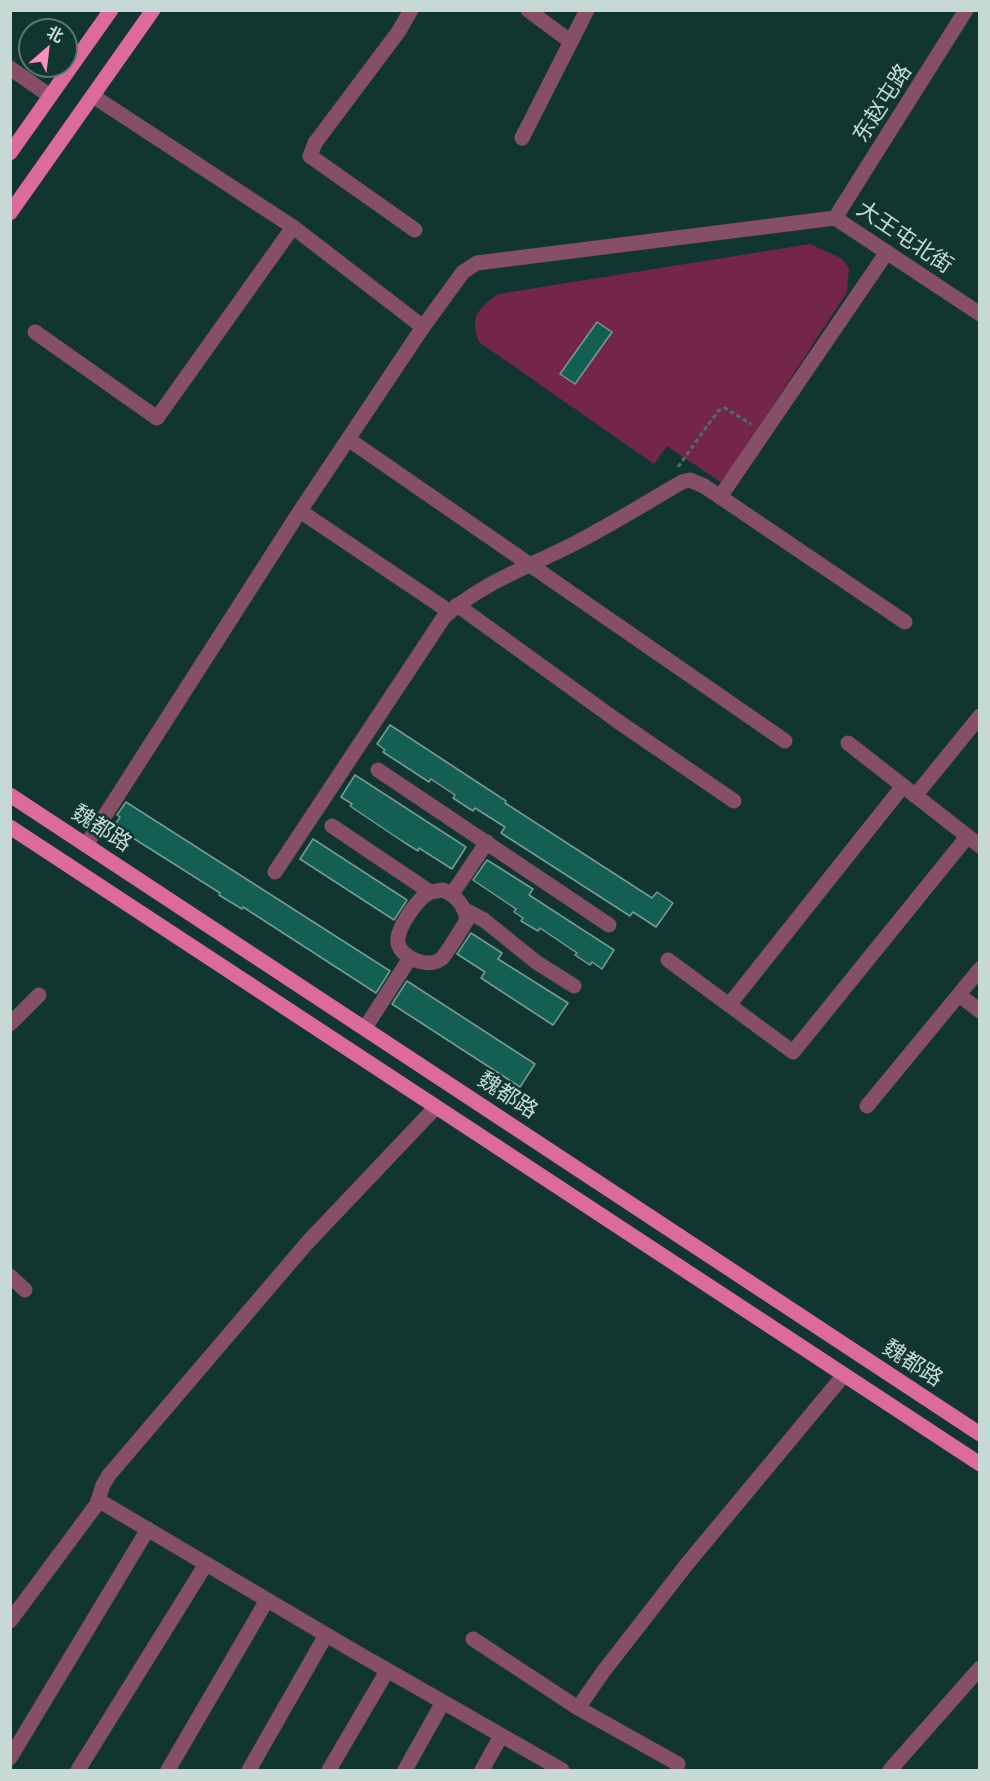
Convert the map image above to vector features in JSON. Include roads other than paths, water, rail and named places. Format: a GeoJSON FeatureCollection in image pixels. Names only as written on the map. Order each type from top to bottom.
{"type":"FeatureCollection","features":[{"type":"Feature","properties":{"kind":"main road"},"geometry":{"type":"LineString","coordinates":[[10,153],[111,10]]}},
{"type":"Feature","properties":{"kind":"main road"},"geometry":{"type":"LineString","coordinates":[[10,213],[153,10]]}},
{"type":"Feature","properties":{"kind":"main road","name":"魏都路"},"geometry":{"type":"LineString","coordinates":[[10,795],[980,1434]]}},
{"type":"Feature","properties":{"kind":"main road"},"geometry":{"type":"LineString","coordinates":[[10,827],[980,1464]]}},
{"type":"Feature","properties":{"kind":"street"},"geometry":{"type":"LineString","coordinates":[[411,10],[399,31],[315,143],[310,156],[415,230]]}},
{"type":"Feature","properties":{"kind":"street"},"geometry":{"type":"LineString","coordinates":[[528,10],[571,42]]}},
{"type":"Feature","properties":{"kind":"street"},"geometry":{"type":"LineString","coordinates":[[522,138],[587,10]]}},
{"type":"Feature","properties":{"kind":"street","name":"东赵屯路"},"geometry":{"type":"LineString","coordinates":[[835,218],[921,85],[966,10]]}},
{"type":"Feature","properties":{"kind":"street"},"geometry":{"type":"LineString","coordinates":[[10,68],[50,96]]}},
{"type":"Feature","properties":{"kind":"street"},"geometry":{"type":"LineString","coordinates":[[93,96],[293,227],[423,327]]}},
{"type":"Feature","properties":{"kind":"street"},"geometry":{"type":"LineString","coordinates":[[86,845],[300,511],[423,327],[463,272],[477,263],[835,218]]}},
{"type":"Feature","properties":{"kind":"street","name":"大王屯北街"},"geometry":{"type":"LineString","coordinates":[[835,218],[980,314]]}},
{"type":"Feature","properties":{"kind":"street"},"geometry":{"type":"LineString","coordinates":[[35,332],[157,418],[293,227]]}},
{"type":"Feature","properties":{"kind":"street"},"geometry":{"type":"LineString","coordinates":[[720,497],[887,252]]}},
{"type":"Feature","properties":{"kind":"street"},"geometry":{"type":"LineString","coordinates":[[348,439],[785,741]]}},
{"type":"Feature","properties":{"kind":"street"},"geometry":{"type":"LineString","coordinates":[[275,872],[444,617],[475,593],[584,539],[682,482],[690,480],[704,486],[905,622]]}},
{"type":"Feature","properties":{"kind":"street"},"geometry":{"type":"LineString","coordinates":[[300,511],[453,609],[734,801]]}},
{"type":"Feature","properties":{"kind":"street"},"geometry":{"type":"LineString","coordinates":[[729,1005],[909,791],[980,716]]}},
{"type":"Feature","properties":{"kind":"street"},"geometry":{"type":"LineString","coordinates":[[668,960],[793,1052],[976,842],[848,743]]}},
{"type":"Feature","properties":{"kind":"street"},"geometry":{"type":"LineString","coordinates":[[378,770],[609,925]]}},
{"type":"Feature","properties":{"kind":"street"},"geometry":{"type":"LineString","coordinates":[[332,826],[430,892]]}},
{"type":"Feature","properties":{"kind":"street"},"geometry":{"type":"LineString","coordinates":[[452,894],[487,842]]}},
{"type":"Feature","properties":{"kind":"street"},"geometry":{"type":"LineString","coordinates":[[465,910],[467,920],[441,959],[434,962],[422,962],[410,958],[400,948],[397,940],[399,930],[419,901],[430,892],[443,890],[452,894],[465,910],[489,924],[536,962],[574,987]]}},
{"type":"Feature","properties":{"kind":"street"},"geometry":{"type":"LineString","coordinates":[[365,1028],[410,958]]}},
{"type":"Feature","properties":{"kind":"street"},"geometry":{"type":"LineString","coordinates":[[867,1106],[980,969]]}},
{"type":"Feature","properties":{"kind":"street"},"geometry":{"type":"LineString","coordinates":[[10,1024],[39,995]]}},
{"type":"Feature","properties":{"kind":"street"},"geometry":{"type":"LineString","coordinates":[[959,995],[980,1011]]}},
{"type":"Feature","properties":{"kind":"street"},"geometry":{"type":"LineString","coordinates":[[10,1621],[98,1500],[109,1475],[300,1251],[436,1107]]}},
{"type":"Feature","properties":{"kind":"street"},"geometry":{"type":"LineString","coordinates":[[10,1276],[25,1290]]}},
{"type":"Feature","properties":{"kind":"street"},"geometry":{"type":"LineString","coordinates":[[579,1708],[603,1672],[687,1564],[844,1376]]}},
{"type":"Feature","properties":{"kind":"street"},"geometry":{"type":"LineString","coordinates":[[98,1500],[387,1671],[561,1770]]}},
{"type":"Feature","properties":{"kind":"street"},"geometry":{"type":"LineString","coordinates":[[10,1758],[148,1529]]}},
{"type":"Feature","properties":{"kind":"street"},"geometry":{"type":"LineString","coordinates":[[78,1770],[206,1563]]}},
{"type":"Feature","properties":{"kind":"street"},"geometry":{"type":"LineString","coordinates":[[168,1770],[267,1600]]}},
{"type":"Feature","properties":{"kind":"street"},"geometry":{"type":"LineString","coordinates":[[249,1770],[326,1635]]}},
{"type":"Feature","properties":{"kind":"street"},"geometry":{"type":"LineString","coordinates":[[473,1639],[579,1708],[678,1764]]}},
{"type":"Feature","properties":{"kind":"street"},"geometry":{"type":"LineString","coordinates":[[890,1770],[980,1668]]}},
{"type":"Feature","properties":{"kind":"street"},"geometry":{"type":"LineString","coordinates":[[329,1770],[387,1671]]}},
{"type":"Feature","properties":{"kind":"street"},"geometry":{"type":"LineString","coordinates":[[405,1770],[443,1702]]}},
{"type":"Feature","properties":{"kind":"street"},"geometry":{"type":"LineString","coordinates":[[482,1770],[501,1736]]}}]}
